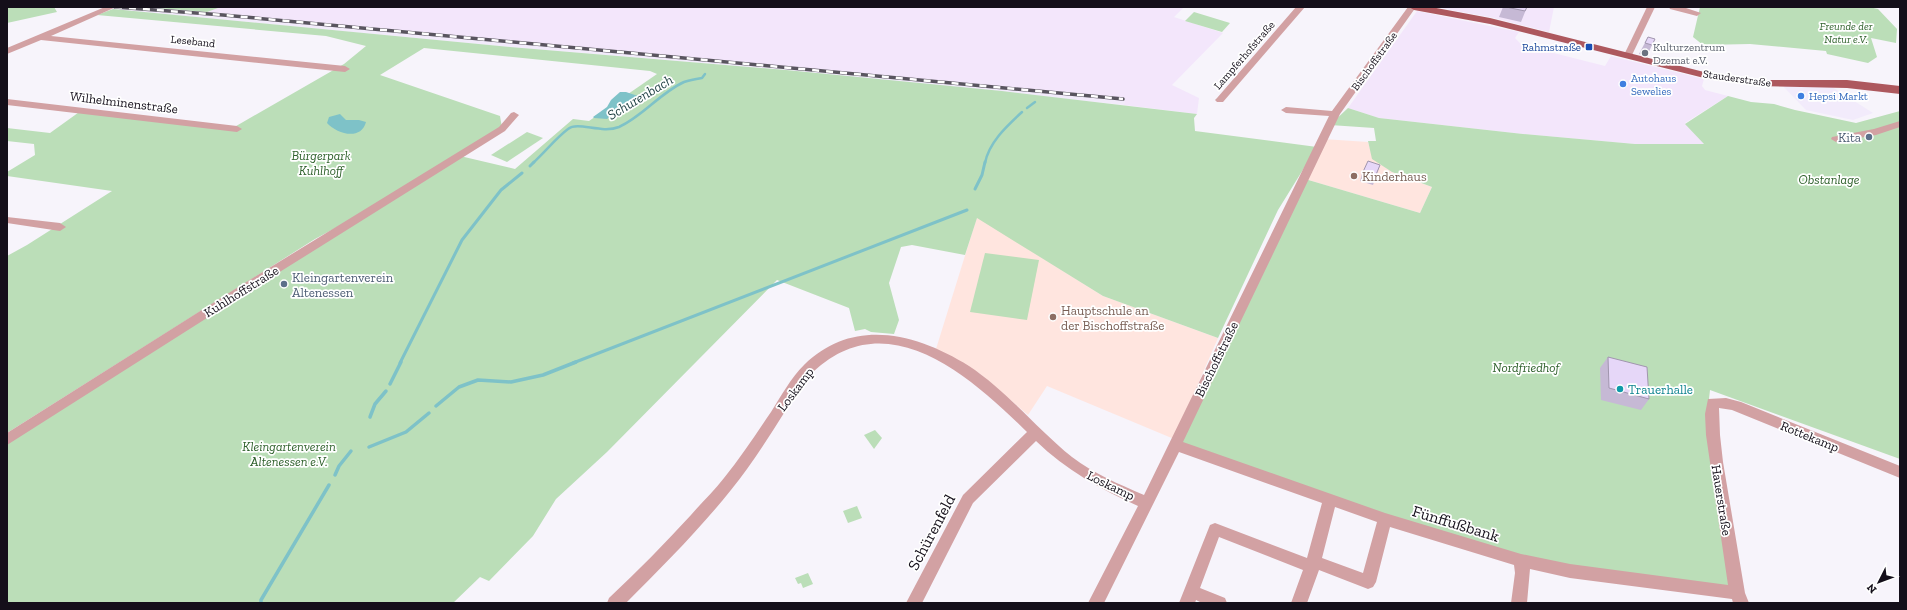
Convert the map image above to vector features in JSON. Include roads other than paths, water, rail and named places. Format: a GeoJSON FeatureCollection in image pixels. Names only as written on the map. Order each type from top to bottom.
{"type":"FeatureCollection","features":[{"type":"Feature","properties":{"kind":"main road","name":"Stauderstraße"},"geometry":{"type":"LineString","coordinates":[[1413,7],[1486,20],[1708,76],[1747,82],[1775,84],[1847,84],[1900,90]]}},
{"type":"Feature","properties":{"kind":"street"},"geometry":{"type":"LineString","coordinates":[[7,51],[112,7]]}},
{"type":"Feature","properties":{"kind":"street","name":"Lampferhofstraße"},"geometry":{"type":"LineString","coordinates":[[1220,100],[1301,7]]}},
{"type":"Feature","properties":{"kind":"street","name":"Bischoffstraße"},"geometry":{"type":"LineString","coordinates":[[1096,603],[1147,503],[1335,114],[1413,7]]}},
{"type":"Feature","properties":{"kind":"street"},"geometry":{"type":"LineString","coordinates":[[1628,55],[1651,7]]}},
{"type":"Feature","properties":{"kind":"street"},"geometry":{"type":"LineString","coordinates":[[1673,7],[1697,13]]}},
{"type":"Feature","properties":{"kind":"street","name":"Leseband"},"geometry":{"type":"LineString","coordinates":[[40,37],[345,69]]}},
{"type":"Feature","properties":{"kind":"street","name":"Wilhelminenstraße"},"geometry":{"type":"LineString","coordinates":[[7,102],[237,129]]}},
{"type":"Feature","properties":{"kind":"street"},"geometry":{"type":"LineString","coordinates":[[1286,110],[1335,114]]}},
{"type":"Feature","properties":{"kind":"street","name":"Kuhlhoffstraße"},"geometry":{"type":"LineString","coordinates":[[7,440],[227,300],[502,129],[514,115]]}},
{"type":"Feature","properties":{"kind":"street"},"geometry":{"type":"LineString","coordinates":[[1836,139],[1876,132],[1897,126]]}},
{"type":"Feature","properties":{"kind":"street"},"geometry":{"type":"LineString","coordinates":[[7,220],[60,227]]}},
{"type":"Feature","properties":{"kind":"street","name":"Loskamp"},"geometry":{"type":"LineString","coordinates":[[615,603],[666,553],[726,486],[808,369],[835,348],[862,338],[897,339],[930,350],[976,378],[1012,407],[1068,462],[1113,488],[1147,503]]}},
{"type":"Feature","properties":{"kind":"street","name":"Rottekamp"},"geometry":{"type":"LineString","coordinates":[[1719,402],[1736,406],[1900,472]]}},
{"type":"Feature","properties":{"kind":"street","name":"Hauerstraße"},"geometry":{"type":"LineString","coordinates":[[1719,402],[1713,403],[1711,413],[1716,462],[1739,598]]}},
{"type":"Feature","properties":{"kind":"street","name":"Schürenfeld"},"geometry":{"type":"LineString","coordinates":[[914,603],[968,499],[1036,432]]}},
{"type":"Feature","properties":{"kind":"street","name":"Fünffußbank"},"geometry":{"type":"LineString","coordinates":[[1175,445],[1385,520],[1522,561],[1570,571],[1739,598]]}},
{"type":"Feature","properties":{"kind":"street"},"geometry":{"type":"LineString","coordinates":[[1300,603],[1330,500]]}},
{"type":"Feature","properties":{"kind":"street"},"geometry":{"type":"LineString","coordinates":[[1219,603],[1189,597],[1216,529],[1312,564],[1368,582],[1385,520]]}},
{"type":"Feature","properties":{"kind":"street"},"geometry":{"type":"LineString","coordinates":[[1519,603],[1523,573],[1522,561]]}},
{"type":"Feature","properties":{"kind":"water"},"geometry":{"type":"Polygon","coordinates":[[[620,92],[626,92],[638,96],[607,119],[593,117],[607,107],[611,100],[620,92]]]}},
{"type":"Feature","properties":{"kind":"water"},"geometry":{"type":"Polygon","coordinates":[[[340,114],[346,120],[359,120],[366,122],[359,132],[354,134],[342,133],[327,123],[329,117],[340,114]]]}},
{"type":"Feature","properties":{"kind":"waterway","name":"Schurenbach"},"geometry":{"type":"LineString","coordinates":[[530,166],[568,129],[578,126],[605,129],[619,127],[636,117],[675,87],[684,82],[702,78],[705,74]]}},
{"type":"Feature","properties":{"kind":"waterway"},"geometry":{"type":"LineString","coordinates":[[1027,108],[1035,102]]}},
{"type":"Feature","properties":{"kind":"waterway"},"geometry":{"type":"LineString","coordinates":[[985,163],[990,148],[999,135],[1022,112]]}},
{"type":"Feature","properties":{"kind":"waterway"},"geometry":{"type":"LineString","coordinates":[[975,189],[982,175],[985,162]]}},
{"type":"Feature","properties":{"kind":"waterway"},"geometry":{"type":"LineString","coordinates":[[400,363],[462,240],[501,190],[522,173]]}},
{"type":"Feature","properties":{"kind":"waterway"},"geometry":{"type":"LineString","coordinates":[[573,363],[967,210]]}},
{"type":"Feature","properties":{"kind":"waterway"},"geometry":{"type":"LineString","coordinates":[[390,384],[401,362]]}},
{"type":"Feature","properties":{"kind":"waterway"},"geometry":{"type":"LineString","coordinates":[[436,406],[459,387],[478,380],[511,382],[543,375],[576,362]]}},
{"type":"Feature","properties":{"kind":"waterway"},"geometry":{"type":"LineString","coordinates":[[370,417],[375,404],[386,391]]}},
{"type":"Feature","properties":{"kind":"waterway"},"geometry":{"type":"LineString","coordinates":[[369,447],[406,432],[429,413]]}},
{"type":"Feature","properties":{"kind":"waterway"},"geometry":{"type":"LineString","coordinates":[[335,475],[339,466],[351,451]]}},
{"type":"Feature","properties":{"kind":"waterway"},"geometry":{"type":"LineString","coordinates":[[261,603],[261,600],[329,485]]}},
{"type":"Feature","properties":{"kind":"railway"},"geometry":{"type":"LineString","coordinates":[[115,7],[223,15],[1123,99]]}},
{"type":"Feature","properties":{"kind":"place","name":"Rahmstraße"},"geometry":{"type":"Point","coordinates":[1589,47]}},
{"type":"Feature","properties":{"kind":"place","name":"Kulturzentrum Dzemat e.V."},"geometry":{"type":"Point","coordinates":[1645,53]}},
{"type":"Feature","properties":{"kind":"place","name":"Autohaus Sewelies"},"geometry":{"type":"Point","coordinates":[1623,84]}},
{"type":"Feature","properties":{"kind":"place","name":"Hepsi Markt"},"geometry":{"type":"Point","coordinates":[1801,96]}},
{"type":"Feature","properties":{"kind":"place","name":"Kita"},"geometry":{"type":"Point","coordinates":[1869,137]}},
{"type":"Feature","properties":{"kind":"place","name":"Kinderhaus"},"geometry":{"type":"Point","coordinates":[1354,176]}},
{"type":"Feature","properties":{"kind":"place","name":"Kleingartenverein Altenessen"},"geometry":{"type":"Point","coordinates":[284,284]}},
{"type":"Feature","properties":{"kind":"place","name":"Hauptschule an der Bischoffstraße"},"geometry":{"type":"Point","coordinates":[1053,317]}},
{"type":"Feature","properties":{"kind":"place","name":"Trauerhalle"},"geometry":{"type":"Point","coordinates":[1620,389]}},
{"type":"Feature","properties":{"kind":"park label","name":"Freunde der Natur e.V."},"geometry":{"type":"Point","coordinates":[1846,32]}},
{"type":"Feature","properties":{"kind":"park label","name":"Bürgerpark Kuhlhoff"},"geometry":{"type":"Point","coordinates":[321,162]}},
{"type":"Feature","properties":{"kind":"park label","name":"Obstanlage"},"geometry":{"type":"Point","coordinates":[1829,179]}},
{"type":"Feature","properties":{"kind":"park label","name":"Nordfriedhof"},"geometry":{"type":"Point","coordinates":[1526,367]}},
{"type":"Feature","properties":{"kind":"park label","name":"Kleingartenverein Altenessen e.V."},"geometry":{"type":"Point","coordinates":[289,454]}}]}
